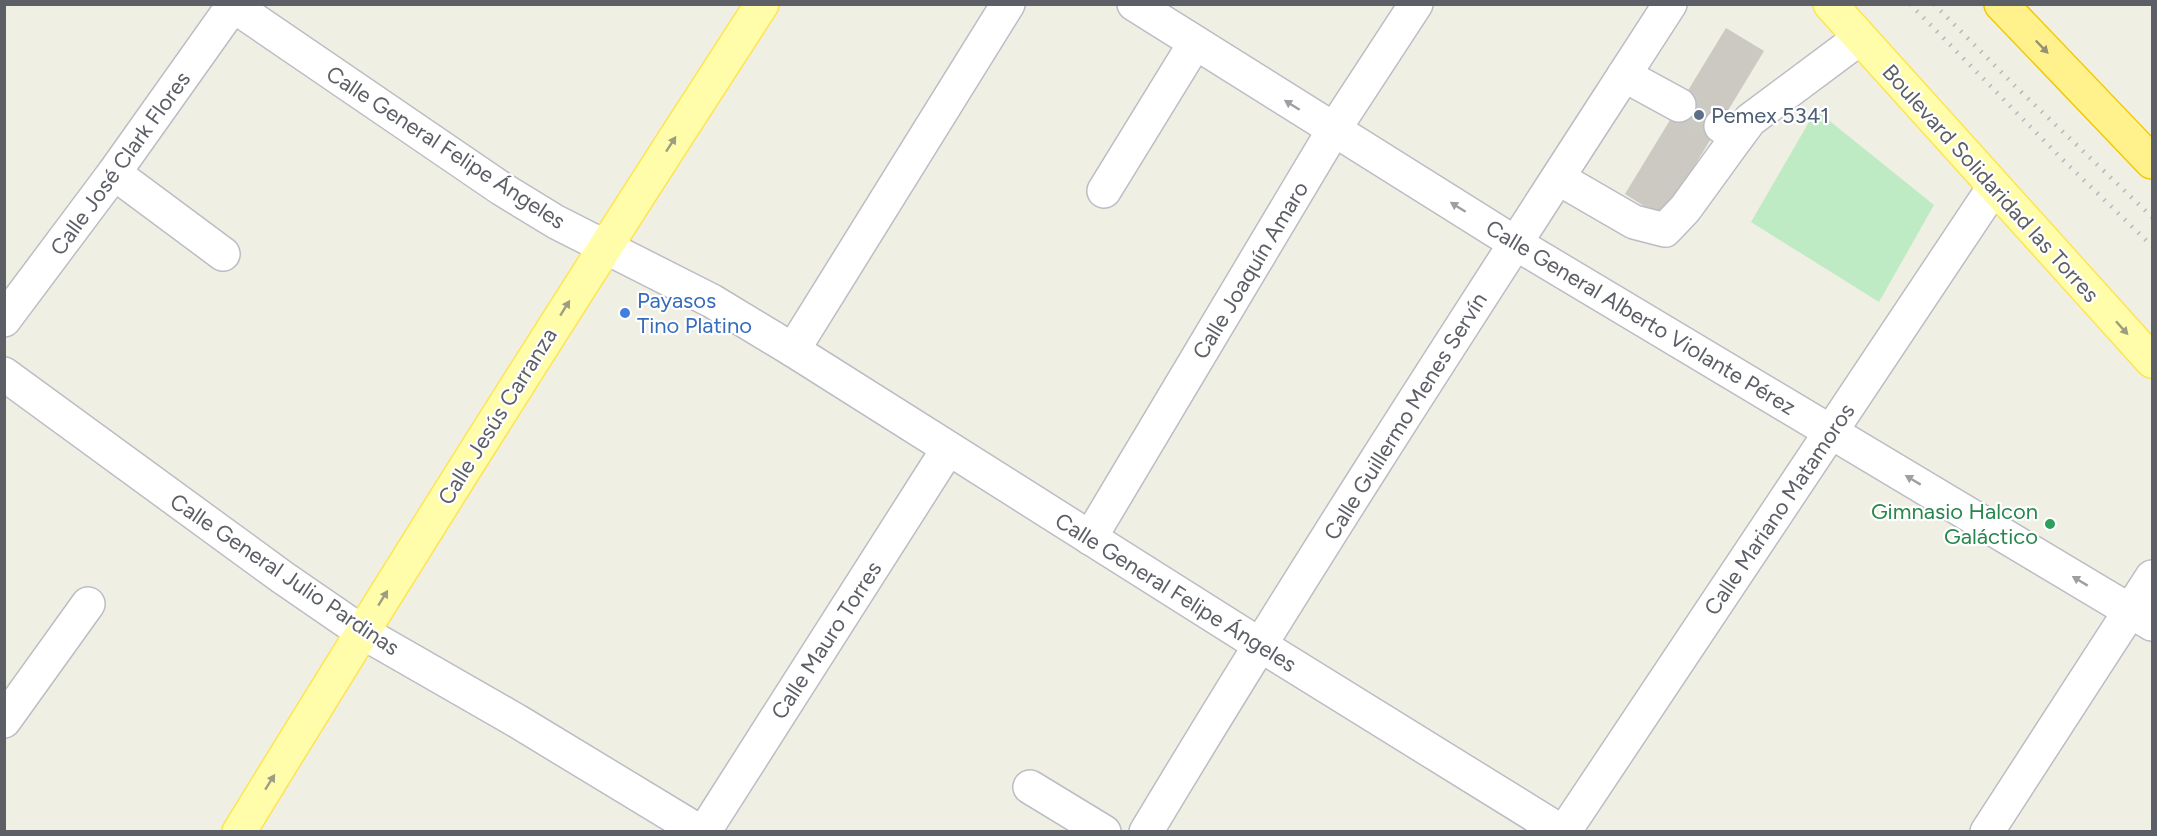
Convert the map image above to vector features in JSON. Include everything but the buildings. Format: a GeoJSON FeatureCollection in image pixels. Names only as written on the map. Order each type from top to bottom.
{"type":"FeatureCollection","features":[{"type":"Feature","properties":{"kind":"highway"},"geometry":{"type":"LineString","coordinates":[[2001,4],[2152,162]]}},
{"type":"Feature","properties":{"kind":"main road","name":"Calle Jesús Carranza"},"geometry":{"type":"LineString","coordinates":[[239,831],[605,245],[762,4]]}},
{"type":"Feature","properties":{"kind":"main road","name":"Boulevard Solidaridad las Torres"},"geometry":{"type":"LineString","coordinates":[[1830,4],[2152,361]]}},
{"type":"Feature","properties":{"kind":"street"},"geometry":{"type":"LineString","coordinates":[[793,350],[1008,4]]}},
{"type":"Feature","properties":{"kind":"street","name":"Calle General Alberto Violante Pérez"},"geometry":{"type":"LineString","coordinates":[[1134,4],[1333,131],[1515,243],[2141,617]]}},
{"type":"Feature","properties":{"kind":"street","name":"Calle Joaquín Amaro"},"geometry":{"type":"LineString","coordinates":[[1090,538],[1333,131],[1416,4]]}},
{"type":"Feature","properties":{"kind":"street","name":"Calle Guillermo Menes Servín"},"geometry":{"type":"LineString","coordinates":[[1151,830],[1260,645],[1670,4]]}},
{"type":"Feature","properties":{"kind":"street","name":"Calle General Felipe Ángeles"},"geometry":{"type":"LineString","coordinates":[[233,5],[502,189],[556,222],[712,301],[793,350],[1260,645],[1563,831]]}},
{"type":"Feature","properties":{"kind":"street","name":"Calle José Clark Flores"},"geometry":{"type":"LineString","coordinates":[[4,320],[114,173],[233,5]]}},
{"type":"Feature","properties":{"kind":"street"},"geometry":{"type":"LineString","coordinates":[[1558,178],[1634,222],[1665,230],[1684,209],[1729,131],[1750,120],[1860,38]]}},
{"type":"Feature","properties":{"kind":"street"},"geometry":{"type":"LineString","coordinates":[[1104,191],[1195,43]]}},
{"type":"Feature","properties":{"kind":"street"},"geometry":{"type":"LineString","coordinates":[[1624,75],[1678,105]]}},
{"type":"Feature","properties":{"kind":"street"},"geometry":{"type":"LineString","coordinates":[[114,173],[223,254]]}},
{"type":"Feature","properties":{"kind":"street","name":"Calle Mariano Matamoros"},"geometry":{"type":"LineString","coordinates":[[1563,831],[1994,187]]}},
{"type":"Feature","properties":{"kind":"street","name":"Calle General Julio Pardinas"},"geometry":{"type":"LineString","coordinates":[[4,374],[282,577],[362,632],[702,831]]}},
{"type":"Feature","properties":{"kind":"street","name":"Calle Mauro Torres"},"geometry":{"type":"LineString","coordinates":[[702,831],[948,449]]}},
{"type":"Feature","properties":{"kind":"street"},"geometry":{"type":"LineString","coordinates":[[1987,831],[2141,617],[2152,577]]}},
{"type":"Feature","properties":{"kind":"street"},"geometry":{"type":"LineString","coordinates":[[4,721],[88,604]]}},
{"type":"Feature","properties":{"kind":"street"},"geometry":{"type":"LineString","coordinates":[[1030,787],[1104,831]]}},
{"type":"Feature","properties":{"kind":"green space"},"geometry":{"type":"Polygon","coordinates":[[[1816,110],[1934,205],[1879,302],[1751,222],[1816,110]]]}},
{"type":"Feature","properties":{"kind":"tunnel"},"geometry":{"type":"LineString","coordinates":[[1679,105],[1719,125]]}},
{"type":"Feature","properties":{"kind":"railway"},"geometry":{"type":"LineString","coordinates":[[1910,4],[2062,159],[2152,246]]}},
{"type":"Feature","properties":{"kind":"railway"},"geometry":{"type":"LineString","coordinates":[[1934,4],[2017,88],[2152,217]]}},
{"type":"Feature","properties":{"kind":"place","name":"Pemex 5341"},"geometry":{"type":"Point","coordinates":[1699,115]}},
{"type":"Feature","properties":{"kind":"place","name":"Payasos Tino Platino"},"geometry":{"type":"Point","coordinates":[625,313]}},
{"type":"Feature","properties":{"kind":"place","name":"Gimnasio Halcon Galáctico"},"geometry":{"type":"Point","coordinates":[2050,524]}}]}
